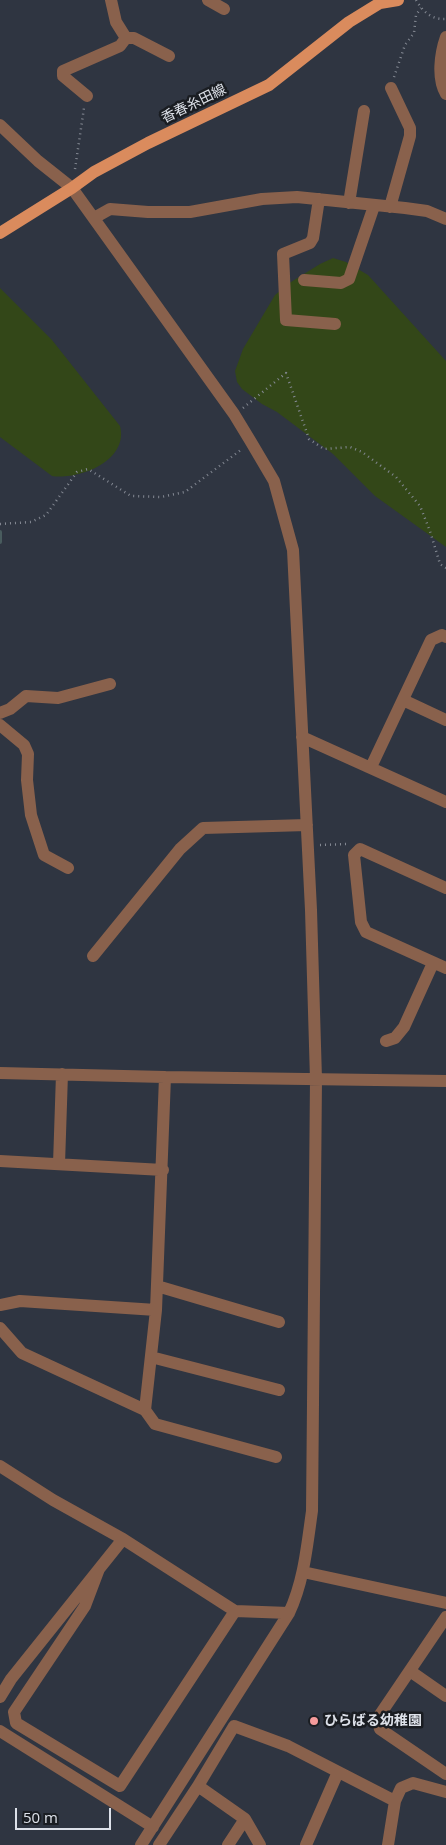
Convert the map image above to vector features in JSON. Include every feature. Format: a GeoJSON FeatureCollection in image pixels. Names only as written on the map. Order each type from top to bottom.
{"type":"FeatureCollection","features":[{"type":"Feature","properties":{"kind":"main road","name":"香春糸田線"},"geometry":{"type":"LineString","coordinates":[[0,233],[94,172],[148,143],[269,85],[350,22],[380,3],[398,0]]}},
{"type":"Feature","properties":{"kind":"street"},"geometry":{"type":"LineString","coordinates":[[111,0],[116,22],[126,38]]}},
{"type":"Feature","properties":{"kind":"street"},"geometry":{"type":"LineString","coordinates":[[208,0],[224,8]]}},
{"type":"Feature","properties":{"kind":"street"},"geometry":{"type":"LineString","coordinates":[[446,37],[442,88],[446,94]]}},
{"type":"Feature","properties":{"kind":"street"},"geometry":{"type":"LineString","coordinates":[[126,38],[134,38],[169,56]]}},
{"type":"Feature","properties":{"kind":"street"},"geometry":{"type":"LineString","coordinates":[[87,96],[63,76],[63,71],[120,46],[126,38]]}},
{"type":"Feature","properties":{"kind":"street"},"geometry":{"type":"LineString","coordinates":[[390,207],[410,136],[410,128],[391,88]]}},
{"type":"Feature","properties":{"kind":"street"},"geometry":{"type":"LineString","coordinates":[[349,203],[364,111]]}},
{"type":"Feature","properties":{"kind":"street"},"geometry":{"type":"LineString","coordinates":[[0,125],[38,161],[72,188],[234,414],[274,481],[293,550],[308,846],[316,1079],[312,1511],[303,1572],[297,1597],[289,1613],[141,1845]]}},
{"type":"Feature","properties":{"kind":"street"},"geometry":{"type":"LineString","coordinates":[[94,218],[110,209],[148,212],[190,212],[281,197],[319,199],[427,211],[446,219]]}},
{"type":"Feature","properties":{"kind":"street"},"geometry":{"type":"LineString","coordinates":[[319,199],[313,238],[310,243],[283,254],[286,320],[335,324]]}},
{"type":"Feature","properties":{"kind":"street"},"geometry":{"type":"LineString","coordinates":[[304,280],[342,283],[348,279],[374,206]]}},
{"type":"Feature","properties":{"kind":"street"},"geometry":{"type":"LineString","coordinates":[[371,767],[431,640],[442,635],[446,637]]}},
{"type":"Feature","properties":{"kind":"street"},"geometry":{"type":"LineString","coordinates":[[0,713],[10,709],[26,696],[58,698],[110,684]]}},
{"type":"Feature","properties":{"kind":"street"},"geometry":{"type":"LineString","coordinates":[[403,700],[446,720]]}},
{"type":"Feature","properties":{"kind":"street"},"geometry":{"type":"LineString","coordinates":[[0,725],[24,745],[28,754],[27,780],[32,815],[44,855],[68,868]]}},
{"type":"Feature","properties":{"kind":"street"},"geometry":{"type":"LineString","coordinates":[[302,737],[446,802]]}},
{"type":"Feature","properties":{"kind":"street"},"geometry":{"type":"LineString","coordinates":[[93,956],[180,849],[203,828],[307,826]]}},
{"type":"Feature","properties":{"kind":"street"},"geometry":{"type":"LineString","coordinates":[[446,888],[360,849],[354,855],[361,922],[366,932],[446,968]]}},
{"type":"Feature","properties":{"kind":"street"},"geometry":{"type":"LineString","coordinates":[[386,1041],[395,1038],[404,1027],[434,962]]}},
{"type":"Feature","properties":{"kind":"street"},"geometry":{"type":"LineString","coordinates":[[0,1073],[446,1081]]}},
{"type":"Feature","properties":{"kind":"street"},"geometry":{"type":"LineString","coordinates":[[59,1164],[62,1074]]}},
{"type":"Feature","properties":{"kind":"street"},"geometry":{"type":"LineString","coordinates":[[145,1410],[156,1310],[163,1170],[165,1077]]}},
{"type":"Feature","properties":{"kind":"street"},"geometry":{"type":"LineString","coordinates":[[0,1161],[163,1170]]}},
{"type":"Feature","properties":{"kind":"street"},"geometry":{"type":"LineString","coordinates":[[157,1286],[279,1322]]}},
{"type":"Feature","properties":{"kind":"street"},"geometry":{"type":"LineString","coordinates":[[0,1305],[20,1301],[156,1310]]}},
{"type":"Feature","properties":{"kind":"street"},"geometry":{"type":"LineString","coordinates":[[0,1328],[22,1353],[145,1410],[154,1424],[276,1457]]}},
{"type":"Feature","properties":{"kind":"street"},"geometry":{"type":"LineString","coordinates":[[151,1357],[279,1390]]}},
{"type":"Feature","properties":{"kind":"street"},"geometry":{"type":"LineString","coordinates":[[0,1466],[53,1500],[123,1539],[235,1611],[289,1613]]}},
{"type":"Feature","properties":{"kind":"street"},"geometry":{"type":"LineString","coordinates":[[0,1697],[11,1679],[123,1539]]}},
{"type":"Feature","properties":{"kind":"street"},"geometry":{"type":"LineString","coordinates":[[99,1569],[85,1606],[14,1712],[16,1723],[120,1786],[235,1611]]}},
{"type":"Feature","properties":{"kind":"street"},"geometry":{"type":"LineString","coordinates":[[303,1572],[446,1603]]}},
{"type":"Feature","properties":{"kind":"street"},"geometry":{"type":"LineString","coordinates":[[446,1617],[376,1719],[380,1728],[446,1774]]}},
{"type":"Feature","properties":{"kind":"street"},"geometry":{"type":"LineString","coordinates":[[410,1671],[446,1696]]}},
{"type":"Feature","properties":{"kind":"street"},"geometry":{"type":"LineString","coordinates":[[160,1845],[234,1726],[288,1746],[395,1801]]}},
{"type":"Feature","properties":{"kind":"street"},"geometry":{"type":"LineString","coordinates":[[0,1731],[153,1826]]}},
{"type":"Feature","properties":{"kind":"street"},"geometry":{"type":"LineString","coordinates":[[306,1845],[338,1772]]}},
{"type":"Feature","properties":{"kind":"street"},"geometry":{"type":"LineString","coordinates":[[388,1845],[395,1801],[400,1788],[413,1783],[446,1792]]}},
{"type":"Feature","properties":{"kind":"street"},"geometry":{"type":"LineString","coordinates":[[198,1786],[245,1819],[260,1845]]}},
{"type":"Feature","properties":{"kind":"street"},"geometry":{"type":"LineString","coordinates":[[228,1845],[245,1819]]}},
{"type":"Feature","properties":{"kind":"path"},"geometry":{"type":"LineString","coordinates":[[416,0],[421,8],[437,20],[446,19]]}},
{"type":"Feature","properties":{"kind":"path"},"geometry":{"type":"LineString","coordinates":[[391,88],[405,45],[414,32],[416,15],[421,8]]}},
{"type":"Feature","properties":{"kind":"path"},"geometry":{"type":"LineString","coordinates":[[72,188],[87,96]]}},
{"type":"Feature","properties":{"kind":"path"},"geometry":{"type":"LineString","coordinates":[[234,414],[286,373],[309,439],[324,450],[350,447],[362,452],[396,477],[420,506],[440,564],[446,568]]}},
{"type":"Feature","properties":{"kind":"path"},"geometry":{"type":"LineString","coordinates":[[0,524],[31,522],[46,515],[78,472],[88,469],[131,496],[161,497],[185,492],[251,442]]}},
{"type":"Feature","properties":{"kind":"path"},"geometry":{"type":"LineString","coordinates":[[308,846],[347,844],[360,849]]}},
{"type":"Feature","properties":{"kind":"green space"},"geometry":{"type":"Polygon","coordinates":[[[333,258],[346,262],[368,275],[446,361],[446,547],[375,496],[333,454],[277,412],[262,404],[242,389],[237,382],[235,371],[243,349],[275,295],[291,282],[333,258]]]}},
{"type":"Feature","properties":{"kind":"green space"},"geometry":{"type":"Polygon","coordinates":[[[0,288],[52,340],[120,426],[121,438],[117,449],[100,466],[75,475],[52,476],[0,437],[0,288]]]}},
{"type":"Feature","properties":{"kind":"waterway"},"geometry":{"type":"LineString","coordinates":[[0,532],[0,542]]}},
{"type":"Feature","properties":{"kind":"place","name":"ひらばる幼稚園"},"geometry":{"type":"Point","coordinates":[314,1721]}}]}
